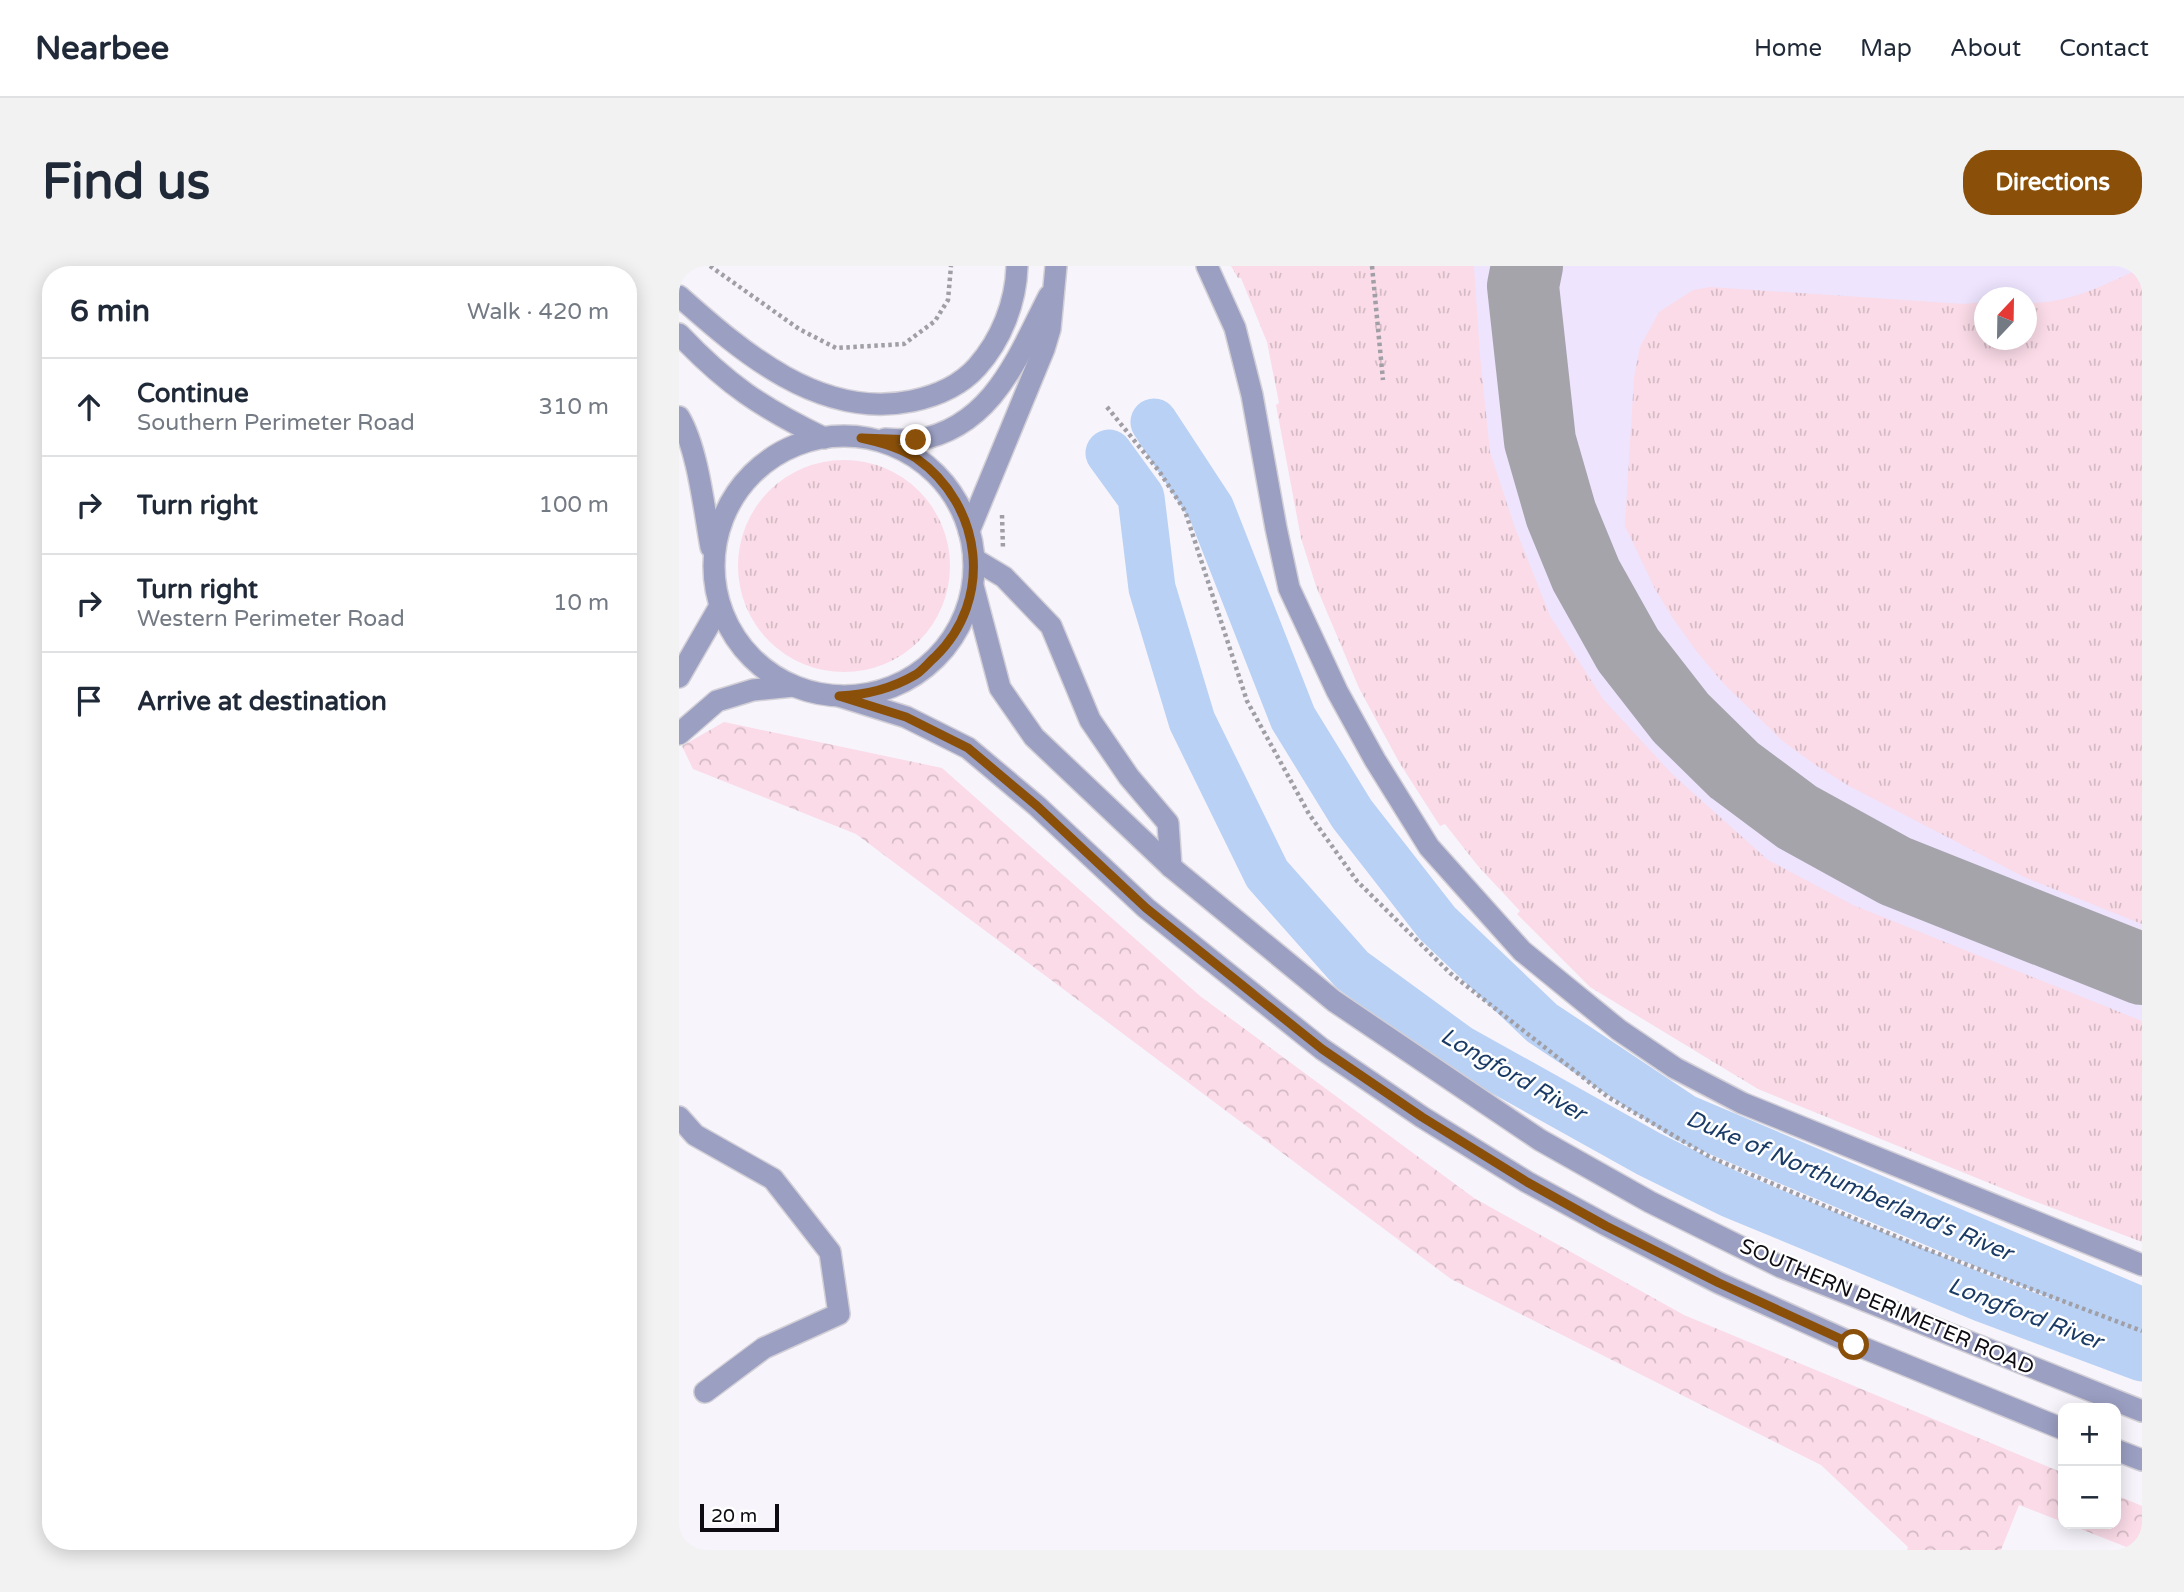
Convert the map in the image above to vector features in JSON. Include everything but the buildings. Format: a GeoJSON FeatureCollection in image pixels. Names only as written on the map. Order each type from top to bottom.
{"type":"FeatureCollection","features":[{"type":"Feature","properties":{"kind":"street"},"geometry":{"type":"LineString","coordinates":[[679,296],[731,341],[766,366],[794,381],[848,402],[877,405],[924,398],[947,390],[970,375],[989,354],[1002,330],[1017,281],[1017,266]]}},
{"type":"Feature","properties":{"kind":"street"},"geometry":{"type":"LineString","coordinates":[[1207,266],[1235,328],[1249,381],[1289,588],[1343,702],[1429,847],[1522,951],[1619,1031],[1675,1068],[1742,1103],[2142,1265]]}},
{"type":"Feature","properties":{"kind":"street"},"geometry":{"type":"LineString","coordinates":[[861,438],[890,445],[915,458],[940,479],[963,513],[969,531],[974,559],[973,586],[965,615],[949,643],[917,674],[881,691],[861,695],[814,693],[773,676],[751,658],[733,635],[720,606],[714,581],[714,559],[721,524],[730,503],[745,481],[775,456],[790,448],[824,438],[861,438],[916,440],[960,426],[993,397],[1015,364],[1057,273]]}},
{"type":"Feature","properties":{"kind":"street"},"geometry":{"type":"LineString","coordinates":[[969,531],[1044,349],[1050,329],[1057,273]]}},
{"type":"Feature","properties":{"kind":"street"},"geometry":{"type":"LineString","coordinates":[[679,334],[729,383],[784,418],[824,438]]}},
{"type":"Feature","properties":{"kind":"street"},"geometry":{"type":"LineString","coordinates":[[679,417],[686,429],[692,452],[714,559]]}},
{"type":"Feature","properties":{"kind":"street"},"geometry":{"type":"LineString","coordinates":[[974,559],[1004,577],[1051,626],[1090,720],[1129,778],[1168,823],[1171,867]]}},
{"type":"Feature","properties":{"kind":"street","name":"SOUTHERN PERIMETER ROAD"},"geometry":{"type":"LineString","coordinates":[[973,586],[1000,688],[1034,737],[1171,867],[1334,1001],[1540,1140],[1650,1202],[1781,1267],[2142,1411]]}},
{"type":"Feature","properties":{"kind":"street"},"geometry":{"type":"LineString","coordinates":[[679,677],[720,606]]}},
{"type":"Feature","properties":{"kind":"street"},"geometry":{"type":"LineString","coordinates":[[679,734],[717,701],[753,690],[793,686]]}},
{"type":"Feature","properties":{"kind":"street","name":"SOUTHERN PERIMETER ROAD"},"geometry":{"type":"LineString","coordinates":[[839,696],[906,717],[968,748],[1037,806],[1146,908],[1322,1049],[1422,1117],[1527,1182],[1606,1226],[1719,1283],[1854,1345],[2058,1427]]}},
{"type":"Feature","properties":{"kind":"street"},"geometry":{"type":"LineString","coordinates":[[679,1117],[695,1135],[773,1178],[830,1252],[839,1314],[764,1348],[705,1392]]}},
{"type":"Feature","properties":{"kind":"street"},"geometry":{"type":"LineString","coordinates":[[2121,1452],[2142,1460]]}},
{"type":"Feature","properties":{"kind":"path"},"geometry":{"type":"LineString","coordinates":[[710,266],[799,329],[836,348],[904,344],[935,321],[948,300],[951,266]]}},
{"type":"Feature","properties":{"kind":"path"},"geometry":{"type":"LineString","coordinates":[[1372,266],[1383,380]]}},
{"type":"Feature","properties":{"kind":"path"},"geometry":{"type":"LineString","coordinates":[[1002,514],[1004,577]]}},
{"type":"Feature","properties":{"kind":"shaded area"},"geometry":{"type":"Polygon","coordinates":[[[1294,266],[2142,266],[2142,1220],[1787,1082],[1294,266]]]}},
{"type":"Feature","properties":{"kind":"green space"},"geometry":{"type":"Polygon","coordinates":[[[1231,266],[1474,266],[1490,452],[1514,525],[1550,616],[1603,699],[1672,774],[1768,860],[1853,905],[2142,1021],[2142,1242],[1758,1089],[1590,987],[1517,914],[1520,911],[1478,866],[1445,824],[1440,826],[1399,762],[1359,688],[1316,586],[1301,538],[1267,342],[1241,278],[1238,278],[1231,266]]]}},
{"type":"Feature","properties":{"kind":"green space"},"geometry":{"type":"Polygon","coordinates":[[[2142,267],[2142,924],[2024,877],[1849,786],[1784,742],[1724,684],[1697,652],[1655,589],[1625,526],[1634,377],[1640,347],[1659,312],[1693,290],[1710,287],[1974,303],[1974,350],[2037,350],[2037,302],[2071,297],[2142,267]]]}},
{"type":"Feature","properties":{"kind":"green space"},"geometry":{"type":"Polygon","coordinates":[[[844,460],[885,468],[919,491],[942,525],[950,566],[942,607],[919,641],[885,664],[844,672],[803,664],[769,641],[746,607],[738,566],[746,525],[769,491],[803,468],[844,460]]]}},
{"type":"Feature","properties":{"kind":"green space"},"geometry":{"type":"Polygon","coordinates":[[[724,722],[942,768],[1200,996],[1474,1198],[1684,1315],[2058,1471],[2058,1520],[2019,1505],[2001,1550],[1907,1550],[1908,1547],[1821,1465],[1451,1279],[856,834],[693,769],[682,746],[724,722]]]}},
{"type":"Feature","properties":{"kind":"green space"},"geometry":{"type":"Polygon","coordinates":[[[2121,1497],[2142,1506],[2142,1550],[2134,1550],[2081,1529],[2121,1529],[2121,1497]]]}},
{"type":"Feature","properties":{"kind":"waterway","name":"Duke of Northumberland's River"},"geometry":{"type":"LineString","coordinates":[[1154,422],[1211,509],[1293,718],[1352,814],[1437,923],[1542,1023],[1685,1118],[2142,1311]]}},
{"type":"Feature","properties":{"kind":"waterway","name":"Longford River"},"geometry":{"type":"LineString","coordinates":[[1109,453],[1141,497],[1152,588],[1192,721],[1267,874],[1352,970],[1459,1048],[1649,1154],[1730,1194],[1984,1299],[2142,1358]]}},
{"type":"Feature","properties":{"kind":"taxiway"},"geometry":{"type":"LineString","coordinates":[[1527,266],[1523,286],[1540,441],[1561,514],[1586,575],[1628,650],[1681,718],[1734,770],[1797,817],[1895,871],[2142,969]]}},
{"type":"Feature","properties":{"kind":"route"},"geometry":{"type":"LineString","coordinates":[[916,440],[861,438],[890,445],[915,458],[940,479],[963,513],[974,559],[973,586],[965,615],[949,643],[917,674],[881,691],[839,696],[906,717],[968,748],[1037,806],[1146,908],[1322,1049],[1422,1117],[1527,1182],[1606,1226],[1719,1283],[1854,1345]]}}]}
